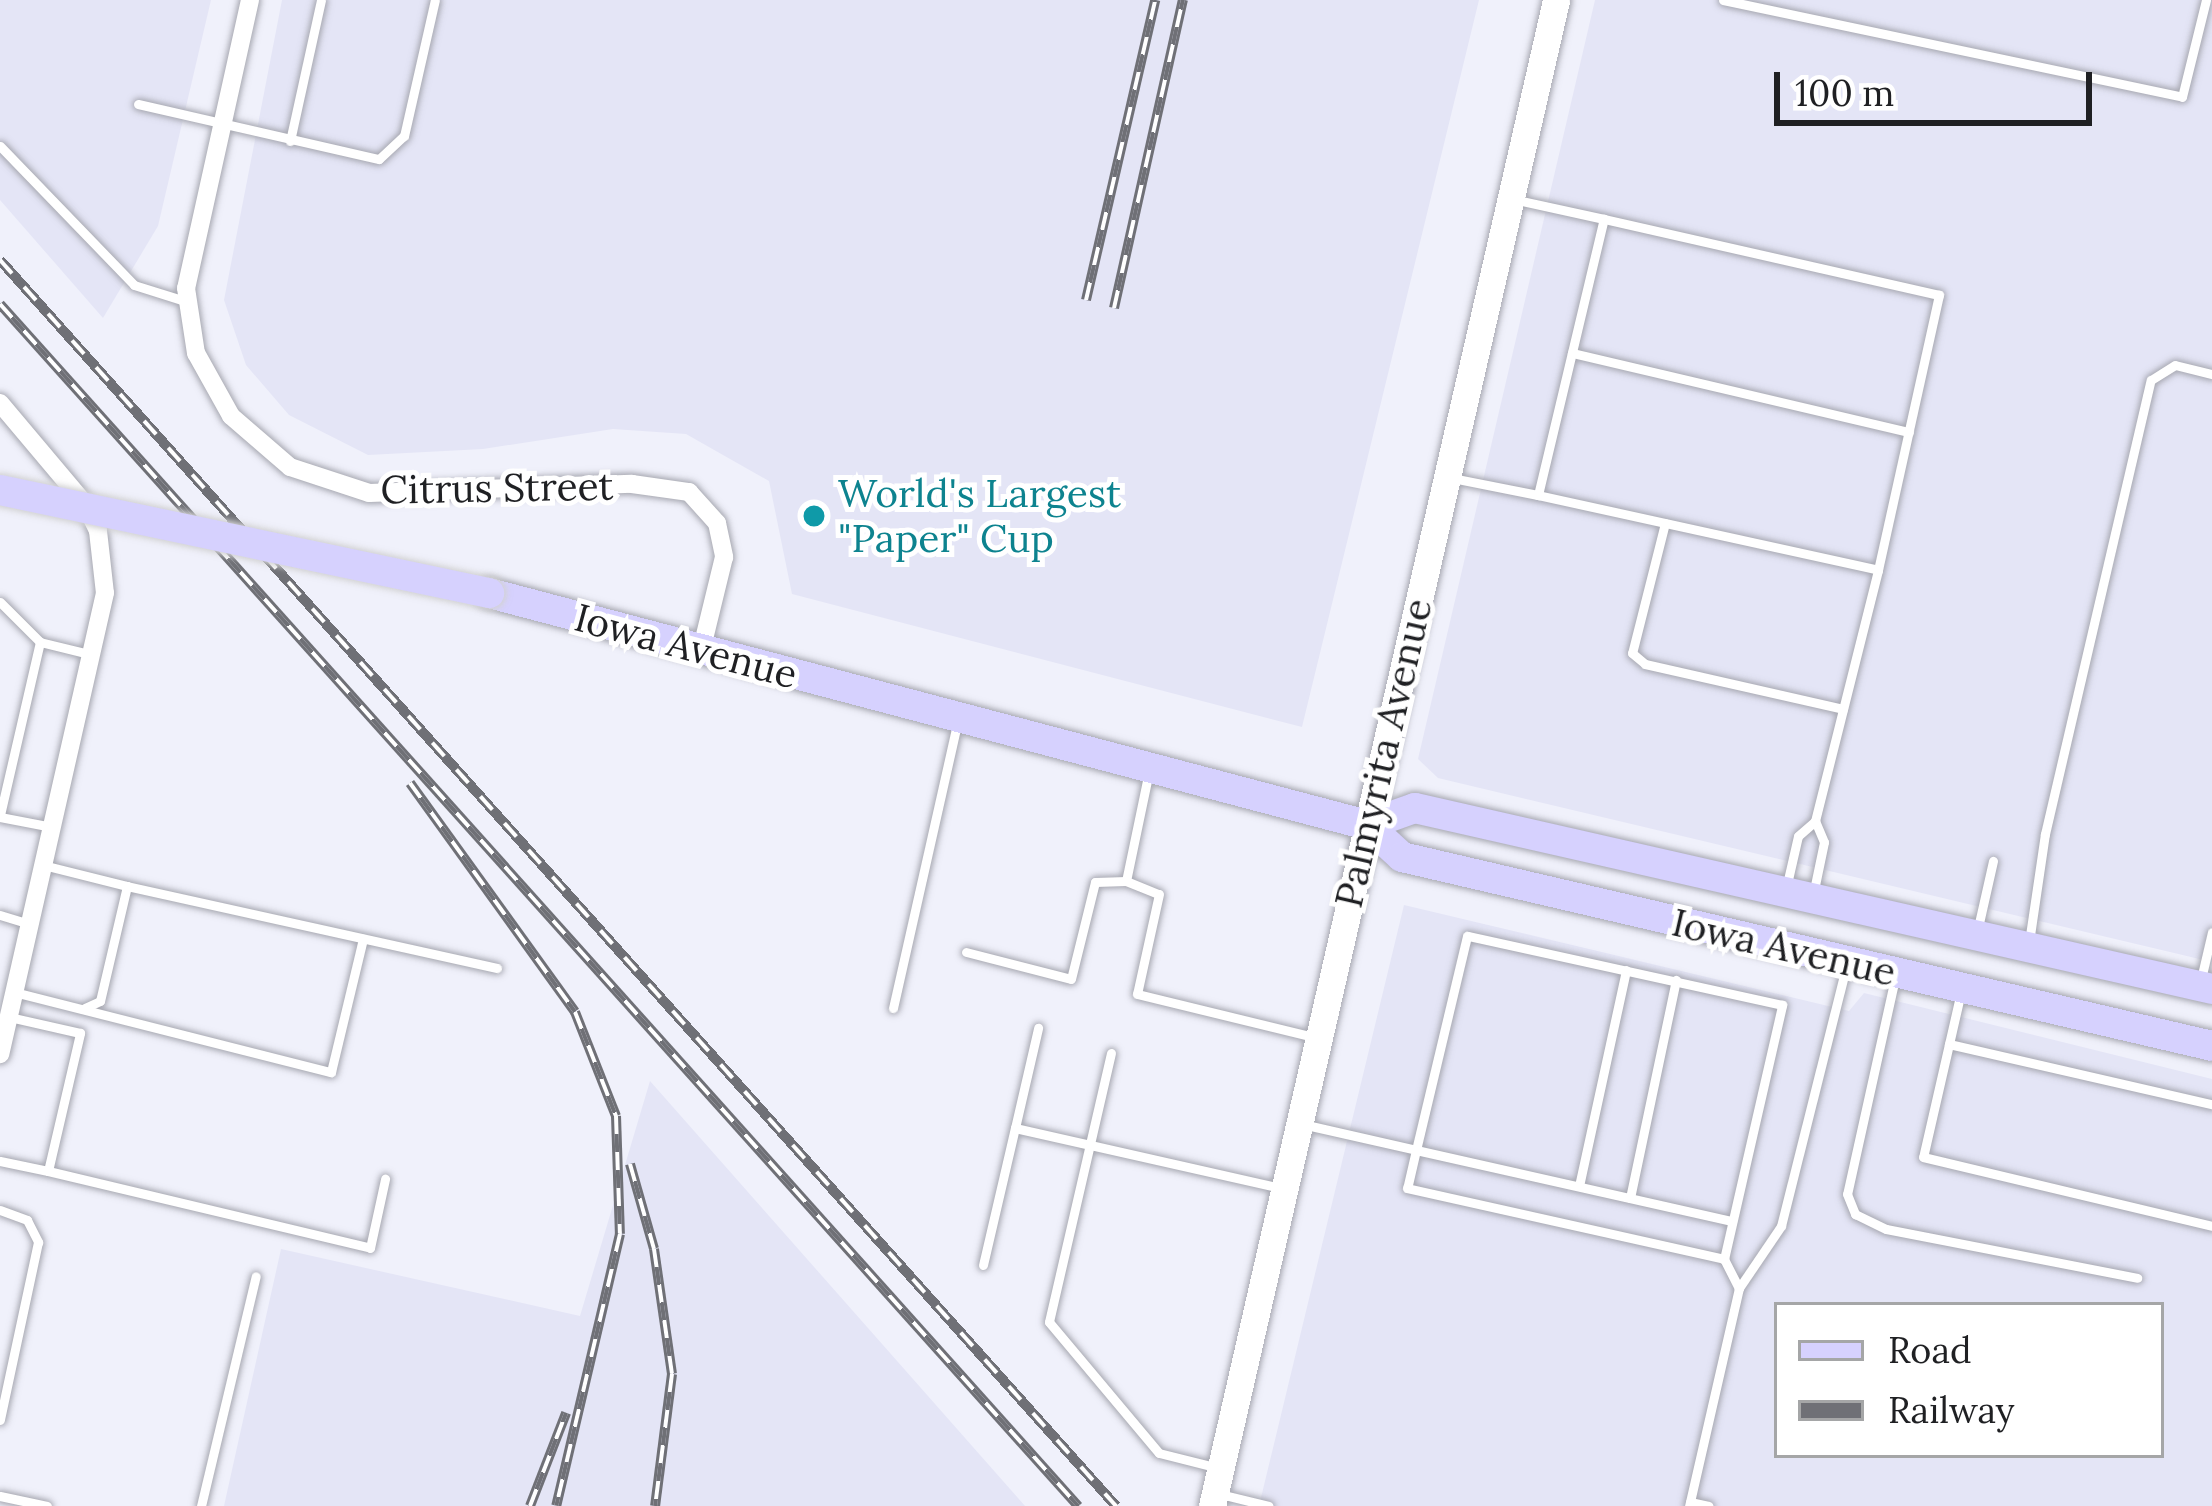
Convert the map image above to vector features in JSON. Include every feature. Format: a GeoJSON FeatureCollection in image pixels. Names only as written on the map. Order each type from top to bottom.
{"type":"FeatureCollection","features":[{"type":"Feature","properties":{"kind":"main road","name":"Iowa Avenue"},"geometry":{"type":"LineString","coordinates":[[0,490],[489,593],[702,647],[957,723],[1367,825],[1402,857],[2212,1046]]}},
{"type":"Feature","properties":{"kind":"main road","name":"Iowa Avenue"},"geometry":{"type":"LineString","coordinates":[[1367,825],[1415,808],[2205,988]]}},
{"type":"Feature","properties":{"kind":"street","name":"Citrus Street"},"geometry":{"type":"LineString","coordinates":[[250,0],[185,301],[203,371],[231,416],[267,452],[315,479],[383,495],[661,484],[701,500],[717,523],[724,557],[702,647]]}},
{"type":"Feature","properties":{"kind":"street","name":"Palmyrita Avenue"},"geometry":{"type":"LineString","coordinates":[[1216,1489],[1556,0]]}},
{"type":"Feature","properties":{"kind":"street"},"geometry":{"type":"LineString","coordinates":[[0,403],[61,470],[98,531],[105,593],[0,1054]]}},
{"type":"Feature","properties":{"kind":"lane"},"geometry":{"type":"LineString","coordinates":[[290,141],[321,0]]}},
{"type":"Feature","properties":{"kind":"lane"},"geometry":{"type":"LineString","coordinates":[[138,104],[379,159],[404,136],[435,0]]}},
{"type":"Feature","properties":{"kind":"lane"},"geometry":{"type":"LineString","coordinates":[[1723,0],[2182,98],[2206,0]]}},
{"type":"Feature","properties":{"kind":"lane"},"geometry":{"type":"LineString","coordinates":[[1797,16],[1801,0]]}},
{"type":"Feature","properties":{"kind":"lane"},"geometry":{"type":"LineString","coordinates":[[0,146],[134,285],[185,301]]}},
{"type":"Feature","properties":{"kind":"lane"},"geometry":{"type":"LineString","coordinates":[[1510,199],[1940,295],[1815,821],[1798,836],[1799,895]]}},
{"type":"Feature","properties":{"kind":"lane"},"geometry":{"type":"LineString","coordinates":[[1538,494],[1604,219]]}},
{"type":"Feature","properties":{"kind":"lane"},"geometry":{"type":"LineString","coordinates":[[1572,353],[1909,432]]}},
{"type":"Feature","properties":{"kind":"lane"},"geometry":{"type":"LineString","coordinates":[[2028,947],[2045,834],[2151,380],[2175,365],[2212,374]]}},
{"type":"Feature","properties":{"kind":"lane"},"geometry":{"type":"LineString","coordinates":[[1447,476],[1878,570]]}},
{"type":"Feature","properties":{"kind":"lane"},"geometry":{"type":"LineString","coordinates":[[1665,523],[1632,653],[1645,664],[1843,709]]}},
{"type":"Feature","properties":{"kind":"lane"},"geometry":{"type":"LineString","coordinates":[[0,602],[40,642],[92,655]]}},
{"type":"Feature","properties":{"kind":"lane"},"geometry":{"type":"LineString","coordinates":[[40,642],[0,816],[52,827]]}},
{"type":"Feature","properties":{"kind":"lane"},"geometry":{"type":"LineString","coordinates":[[892,1008],[957,723]]}},
{"type":"Feature","properties":{"kind":"lane"},"geometry":{"type":"LineString","coordinates":[[1126,881],[1149,771]]}},
{"type":"Feature","properties":{"kind":"lane"},"geometry":{"type":"LineString","coordinates":[[1799,895],[1824,842],[1815,821]]}},
{"type":"Feature","properties":{"kind":"lane"},"geometry":{"type":"LineString","coordinates":[[1976,936],[1993,861]]}},
{"type":"Feature","properties":{"kind":"lane"},"geometry":{"type":"LineString","coordinates":[[44,866],[497,968]]}},
{"type":"Feature","properties":{"kind":"lane"},"geometry":{"type":"LineString","coordinates":[[966,952],[1071,979],[1095,882],[1126,881],[1159,894],[1137,994],[1317,1038]]}},
{"type":"Feature","properties":{"kind":"lane"},"geometry":{"type":"LineString","coordinates":[[85,1007],[100,1001],[127,886]]}},
{"type":"Feature","properties":{"kind":"lane"},"geometry":{"type":"LineString","coordinates":[[0,915],[30,924]]}},
{"type":"Feature","properties":{"kind":"lane"},"geometry":{"type":"LineString","coordinates":[[2205,988],[2212,932]]}},
{"type":"Feature","properties":{"kind":"lane"},"geometry":{"type":"LineString","coordinates":[[1724,1259],[1407,1188],[1467,935],[1782,1004],[1724,1259],[1739,1288]]}},
{"type":"Feature","properties":{"kind":"lane"},"geometry":{"type":"LineString","coordinates":[[14,992],[332,1072],[363,939]]}},
{"type":"Feature","properties":{"kind":"lane"},"geometry":{"type":"LineString","coordinates":[[1709,1506],[1689,1504],[1739,1288],[1781,1226],[1847,962]]}},
{"type":"Feature","properties":{"kind":"lane"},"geometry":{"type":"LineString","coordinates":[[1579,1186],[1626,970]]}},
{"type":"Feature","properties":{"kind":"lane"},"geometry":{"type":"LineString","coordinates":[[1896,973],[1847,1194],[1855,1214],[1886,1229],[2137,1278]]}},
{"type":"Feature","properties":{"kind":"lane"},"geometry":{"type":"LineString","coordinates":[[1630,1198],[1676,980]]}},
{"type":"Feature","properties":{"kind":"lane"},"geometry":{"type":"LineString","coordinates":[[1962,988],[1923,1157],[2212,1226]]}},
{"type":"Feature","properties":{"kind":"lane"},"geometry":{"type":"LineString","coordinates":[[9,1017],[80,1033],[49,1171]]}},
{"type":"Feature","properties":{"kind":"lane"},"geometry":{"type":"LineString","coordinates":[[983,1265],[1038,1028]]}},
{"type":"Feature","properties":{"kind":"lane"},"geometry":{"type":"LineString","coordinates":[[1949,1044],[2212,1103]]}},
{"type":"Feature","properties":{"kind":"lane"},"geometry":{"type":"LineString","coordinates":[[1111,1053],[1049,1322],[1159,1453],[1216,1489],[1269,1506]]}},
{"type":"Feature","properties":{"kind":"lane"},"geometry":{"type":"LineString","coordinates":[[1301,1124],[1732,1221]]}},
{"type":"Feature","properties":{"kind":"lane"},"geometry":{"type":"LineString","coordinates":[[1015,1128],[1286,1190]]}},
{"type":"Feature","properties":{"kind":"lane"},"geometry":{"type":"LineString","coordinates":[[0,1161],[370,1248],[385,1179]]}},
{"type":"Feature","properties":{"kind":"lane"},"geometry":{"type":"LineString","coordinates":[[0,1210],[27,1220],[38,1242],[0,1420]]}},
{"type":"Feature","properties":{"kind":"lane"},"geometry":{"type":"LineString","coordinates":[[201,1506],[256,1276]]}},
{"type":"Feature","properties":{"kind":"lane"},"geometry":{"type":"LineString","coordinates":[[0,1496],[47,1506]]}},
{"type":"Feature","properties":{"kind":"shaded area"},"geometry":{"type":"Polygon","coordinates":[[[0,0],[211,0],[158,226],[103,318],[0,200],[0,0]]]}},
{"type":"Feature","properties":{"kind":"shaded area"},"geometry":{"type":"Polygon","coordinates":[[[282,0],[1479,0],[1302,727],[792,594],[769,481],[686,434],[613,429],[483,449],[368,455],[289,415],[246,365],[224,300],[282,0]]]}},
{"type":"Feature","properties":{"kind":"shaded area"},"geometry":{"type":"Polygon","coordinates":[[[1595,0],[2212,0],[2212,962],[1438,778],[1418,759],[1595,0]]]}},
{"type":"Feature","properties":{"kind":"shaded area"},"geometry":{"type":"Polygon","coordinates":[[[1404,905],[1849,1011],[1864,993],[2212,1079],[2212,1506],[1259,1506],[1404,905]]]}},
{"type":"Feature","properties":{"kind":"shaded area"},"geometry":{"type":"Polygon","coordinates":[[[650,1081],[1025,1506],[224,1506],[281,1249],[580,1316],[650,1081]]]}},
{"type":"Feature","properties":{"kind":"railway"},"geometry":{"type":"LineString","coordinates":[[1086,300],[1155,0]]}},
{"type":"Feature","properties":{"kind":"railway"},"geometry":{"type":"LineString","coordinates":[[1114,308],[1183,0]]}},
{"type":"Feature","properties":{"kind":"railway"},"geometry":{"type":"LineString","coordinates":[[0,260],[1116,1506]]}},
{"type":"Feature","properties":{"kind":"railway"},"geometry":{"type":"LineString","coordinates":[[0,304],[1078,1506]]}},
{"type":"Feature","properties":{"kind":"railway"},"geometry":{"type":"LineString","coordinates":[[410,783],[575,1012],[616,1116],[620,1234],[556,1506]]}},
{"type":"Feature","properties":{"kind":"railway"},"geometry":{"type":"LineString","coordinates":[[630,1164],[654,1249],[672,1374],[655,1506]]}},
{"type":"Feature","properties":{"kind":"railway"},"geometry":{"type":"LineString","coordinates":[[530,1506],[566,1413]]}},
{"type":"Feature","properties":{"kind":"place","name":"World's Largest \"Paper\" Cup"},"geometry":{"type":"Point","coordinates":[814,516]}}]}
